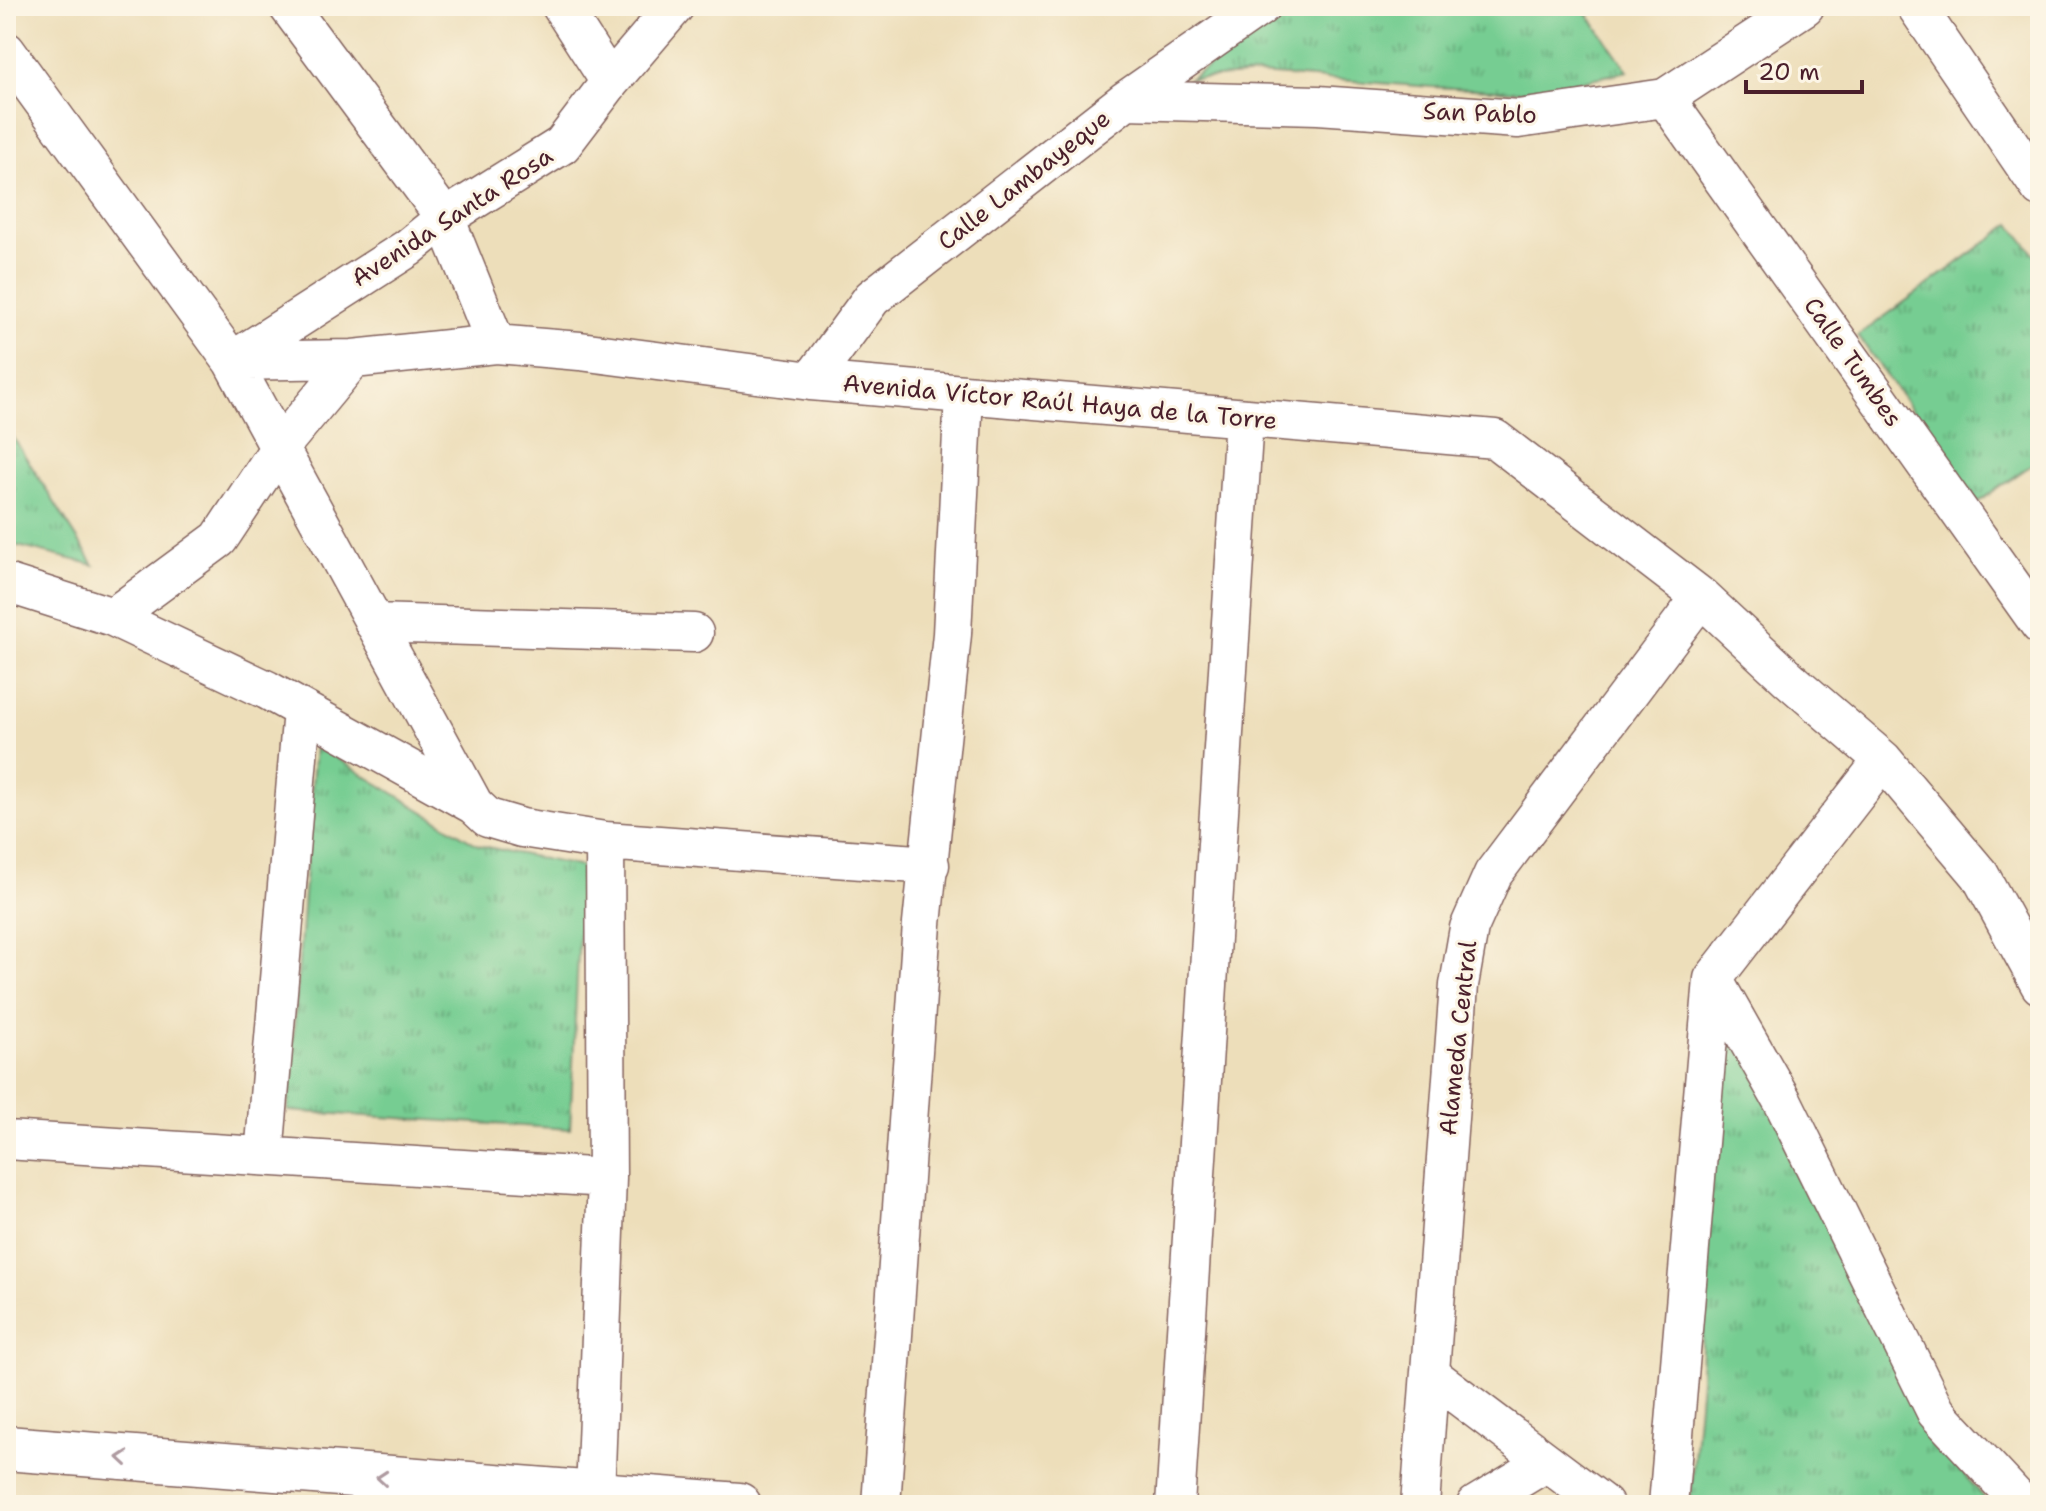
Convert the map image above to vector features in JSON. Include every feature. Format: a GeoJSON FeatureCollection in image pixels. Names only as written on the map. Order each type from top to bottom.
{"type":"FeatureCollection","features":[{"type":"Feature","properties":{"kind":"main road"},"geometry":{"type":"LineString","coordinates":[[6,1448],[739,1505]]}},
{"type":"Feature","properties":{"kind":"street"},"geometry":{"type":"LineString","coordinates":[[288,6],[445,218],[496,344]]}},
{"type":"Feature","properties":{"kind":"street"},"geometry":{"type":"LineString","coordinates":[[561,6],[610,82]]}},
{"type":"Feature","properties":{"kind":"street","name":"Avenida Santa Rosa"},"geometry":{"type":"LineString","coordinates":[[232,361],[408,248],[445,218],[562,145],[610,82],[675,6]]}},
{"type":"Feature","properties":{"kind":"street","name":"Calle Lambayeque"},"geometry":{"type":"LineString","coordinates":[[811,381],[872,298],[1126,100],[1261,6]]}},
{"type":"Feature","properties":{"kind":"street","name":"San Pablo"},"geometry":{"type":"LineString","coordinates":[[1126,100],[1318,105],[1518,119],[1665,98],[1805,6]]}},
{"type":"Feature","properties":{"kind":"street"},"geometry":{"type":"LineString","coordinates":[[1916,6],[2040,188]]}},
{"type":"Feature","properties":{"kind":"street"},"geometry":{"type":"LineString","coordinates":[[6,51],[232,361],[474,805]]}},
{"type":"Feature","properties":{"kind":"street","name":"Calle Tumbes"},"geometry":{"type":"LineString","coordinates":[[1665,98],[2040,625]]}},
{"type":"Feature","properties":{"kind":"street","name":"Avenida Víctor Raúl Haya de la Torre"},"geometry":{"type":"LineString","coordinates":[[232,361],[353,359],[496,344],[580,351],[811,381],[1495,439],[1701,597],[1883,760],[1980,875],[2040,985]]}},
{"type":"Feature","properties":{"kind":"street"},"geometry":{"type":"LineString","coordinates":[[113,617],[219,539],[280,447],[353,359]]}},
{"type":"Feature","properties":{"kind":"street"},"geometry":{"type":"LineString","coordinates":[[881,1505],[921,940],[952,634],[964,394]]}},
{"type":"Feature","properties":{"kind":"street"},"geometry":{"type":"LineString","coordinates":[[1175,1505],[1244,418]]}},
{"type":"Feature","properties":{"kind":"street"},"geometry":{"type":"LineString","coordinates":[[7,594],[113,617],[267,690],[474,805],[488,818],[522,828],[605,841],[930,865]]}},
{"type":"Feature","properties":{"kind":"street","name":"Alameda Central"},"geometry":{"type":"LineString","coordinates":[[1420,1505],[1459,985],[1469,928],[1493,874],[1701,597]]}},
{"type":"Feature","properties":{"kind":"street"},"geometry":{"type":"LineString","coordinates":[[374,623],[694,633]]}},
{"type":"Feature","properties":{"kind":"street"},"geometry":{"type":"LineString","coordinates":[[264,1156],[302,710]]}},
{"type":"Feature","properties":{"kind":"street"},"geometry":{"type":"LineString","coordinates":[[1668,1505],[1713,979],[1883,760]]}},
{"type":"Feature","properties":{"kind":"street"},"geometry":{"type":"LineString","coordinates":[[595,1495],[607,1178],[605,841]]}},
{"type":"Feature","properties":{"kind":"street"},"geometry":{"type":"LineString","coordinates":[[1713,979],[1783,1102],[1936,1412],[2023,1505]]}},
{"type":"Feature","properties":{"kind":"street"},"geometry":{"type":"LineString","coordinates":[[6,1140],[607,1178]]}},
{"type":"Feature","properties":{"kind":"street"},"geometry":{"type":"LineString","coordinates":[[1431,1375],[1604,1505]]}},
{"type":"Feature","properties":{"kind":"street"},"geometry":{"type":"LineString","coordinates":[[1476,1505],[1547,1462]]}},
{"type":"Feature","properties":{"kind":"green space"},"geometry":{"type":"Polygon","coordinates":[[[1300,6],[1582,6],[1628,71],[1533,92],[1259,74],[1189,79],[1300,6]]]}},
{"type":"Feature","properties":{"kind":"green space"},"geometry":{"type":"Polygon","coordinates":[[[2011,224],[2040,261],[2040,459],[1978,502],[1858,336],[2011,224]]]}},
{"type":"Feature","properties":{"kind":"green space"},"geometry":{"type":"Polygon","coordinates":[[[6,426],[94,565],[6,543],[6,426]]]}},
{"type":"Feature","properties":{"kind":"green space"},"geometry":{"type":"Polygon","coordinates":[[[315,745],[478,845],[582,867],[570,1129],[288,1111],[315,745]]]}},
{"type":"Feature","properties":{"kind":"green space"},"geometry":{"type":"Polygon","coordinates":[[[1713,979],[1921,1426],[1991,1505],[1690,1505],[1701,1380],[1713,979]]]}}]}
